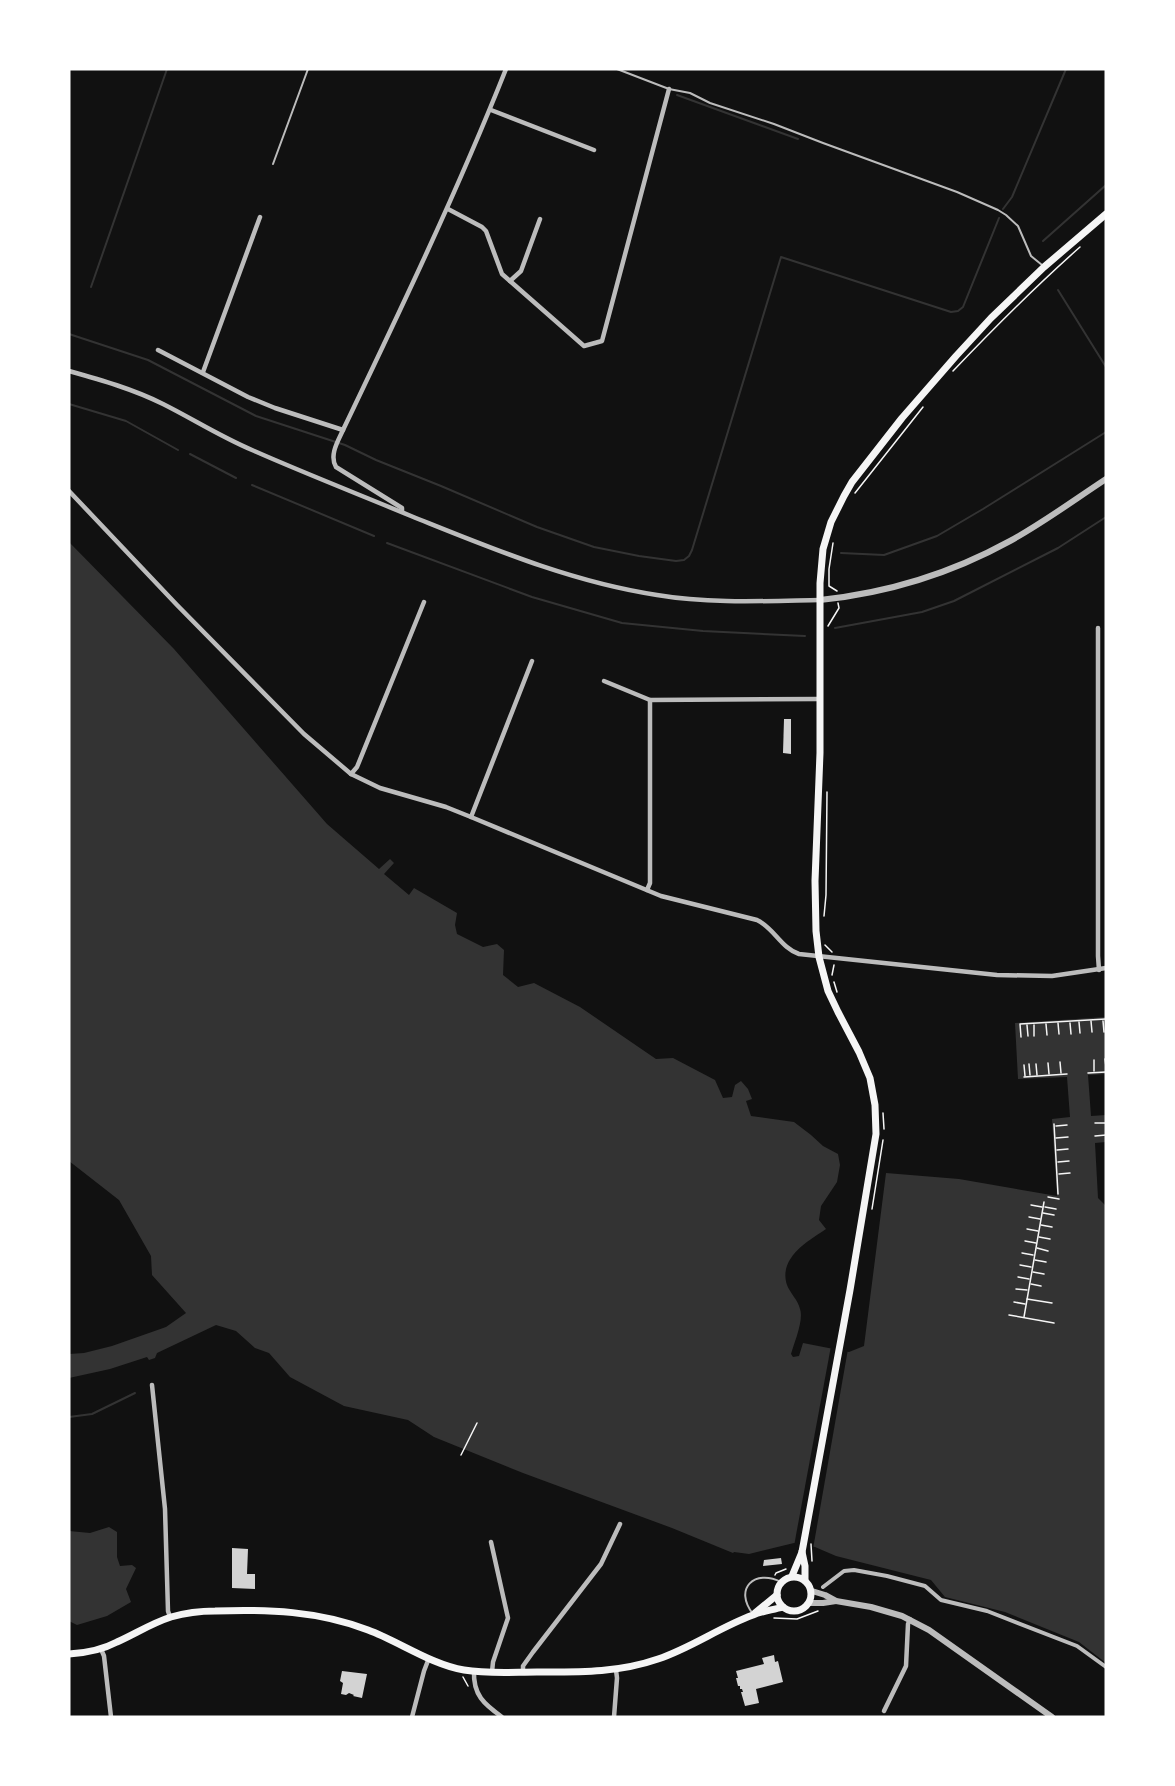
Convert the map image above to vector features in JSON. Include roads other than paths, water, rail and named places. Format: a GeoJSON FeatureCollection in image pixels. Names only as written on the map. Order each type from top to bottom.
{"type":"FeatureCollection","features":[{"type":"Feature","properties":{"kind":"main road"},"geometry":{"type":"LineString","coordinates":[[783,1608],[778,1600],[777,1590],[782,1582],[792,1576],[802,1550],[875,1147],[876,1124],[875,1105],[867,1070],[833,1003],[823,975],[815,916],[820,753],[820,567],[827,534],[835,511],[852,482],[948,364],[1044,267],[1106,213]]}},
{"type":"Feature","properties":{"kind":"main road"},"geometry":{"type":"LineString","coordinates":[[802,1550],[805,1566],[804,1580]]}},
{"type":"Feature","properties":{"kind":"main road"},"geometry":{"type":"LineString","coordinates":[[69,1654],[101,1649],[170,1617],[214,1611],[293,1612],[319,1616],[369,1630],[461,1670],[573,1672],[616,1670],[668,1656],[753,1615],[783,1608],[800,1610],[810,1603],[812,1591],[804,1580],[792,1576]]}},
{"type":"Feature","properties":{"kind":"main road"},"geometry":{"type":"LineString","coordinates":[[753,1615],[777,1595]]}},
{"type":"Feature","properties":{"kind":"street"},"geometry":{"type":"LineString","coordinates":[[402,512],[402,508],[336,466],[333,462],[334,451],[448,208],[491,110],[506,69]]}},
{"type":"Feature","properties":{"kind":"street"},"geometry":{"type":"LineString","coordinates":[[448,208],[486,231],[502,274],[584,346],[602,341],[669,89]]}},
{"type":"Feature","properties":{"kind":"street"},"geometry":{"type":"LineString","coordinates":[[491,110],[594,150]]}},
{"type":"Feature","properties":{"kind":"street"},"geometry":{"type":"LineString","coordinates":[[203,372],[260,217]]}},
{"type":"Feature","properties":{"kind":"street"},"geometry":{"type":"LineString","coordinates":[[510,281],[521,271],[540,219]]}},
{"type":"Feature","properties":{"kind":"street"},"geometry":{"type":"LineString","coordinates":[[158,350],[248,397],[342,432]]}},
{"type":"Feature","properties":{"kind":"street"},"geometry":{"type":"LineString","coordinates":[[69,371],[136,392],[250,449],[480,544],[555,571],[657,596],[696,600],[820,600],[872,593],[914,582],[984,554],[1037,525],[1106,479]]}},
{"type":"Feature","properties":{"kind":"street"},"geometry":{"type":"LineString","coordinates":[[69,491],[304,734],[351,774],[363,781],[392,792],[446,807],[647,891],[757,920],[769,927],[790,950],[799,954],[997,975],[1043,977],[1106,968]]}},
{"type":"Feature","properties":{"kind":"street"},"geometry":{"type":"LineString","coordinates":[[351,774],[357,767],[424,602]]}},
{"type":"Feature","properties":{"kind":"street"},"geometry":{"type":"LineString","coordinates":[[1098,628],[1099,970]]}},
{"type":"Feature","properties":{"kind":"street"},"geometry":{"type":"LineString","coordinates":[[471,817],[532,661]]}},
{"type":"Feature","properties":{"kind":"street"},"geometry":{"type":"LineString","coordinates":[[604,681],[650,700],[819,699]]}},
{"type":"Feature","properties":{"kind":"street"},"geometry":{"type":"LineString","coordinates":[[647,891],[650,883],[650,700]]}},
{"type":"Feature","properties":{"kind":"street"},"geometry":{"type":"LineString","coordinates":[[152,1385],[165,1509],[170,1617]]}},
{"type":"Feature","properties":{"kind":"street"},"geometry":{"type":"LineString","coordinates":[[523,1672],[523,1666],[533,1652],[601,1564],[620,1524]]}},
{"type":"Feature","properties":{"kind":"street"},"geometry":{"type":"LineString","coordinates":[[491,1542],[508,1618],[492,1662],[492,1672]]}},
{"type":"Feature","properties":{"kind":"street"},"geometry":{"type":"LineString","coordinates":[[824,1587],[844,1571],[854,1570],[925,1586],[941,1600],[987,1611],[1077,1646],[1106,1667]]}},
{"type":"Feature","properties":{"kind":"street"},"geometry":{"type":"LineString","coordinates":[[812,1591],[836,1601],[886,1611],[910,1619],[1052,1717]]}},
{"type":"Feature","properties":{"kind":"street"},"geometry":{"type":"LineString","coordinates":[[810,1603],[836,1601]]}},
{"type":"Feature","properties":{"kind":"street"},"geometry":{"type":"LineString","coordinates":[[884,1711],[906,1666],[910,1619]]}},
{"type":"Feature","properties":{"kind":"street"},"geometry":{"type":"LineString","coordinates":[[101,1649],[105,1661],[111,1717]]}},
{"type":"Feature","properties":{"kind":"street"},"geometry":{"type":"LineString","coordinates":[[412,1717],[429,1658]]}},
{"type":"Feature","properties":{"kind":"street"},"geometry":{"type":"LineString","coordinates":[[614,1717],[616,1670]]}},
{"type":"Feature","properties":{"kind":"street"},"geometry":{"type":"LineString","coordinates":[[474,1671],[473,1682],[483,1702],[502,1717]]}},
{"type":"Feature","properties":{"kind":"lane"},"geometry":{"type":"LineString","coordinates":[[273,165],[308,69]]}},
{"type":"Feature","properties":{"kind":"lane"},"geometry":{"type":"LineString","coordinates":[[617,69],[774,124],[957,192],[998,210],[1018,226],[1031,256],[1044,267]]}},
{"type":"Feature","properties":{"kind":"lane"},"geometry":{"type":"LineString","coordinates":[[753,1615],[744,1596],[746,1587],[756,1579],[774,1578],[782,1582]]}},
{"type":"Feature","properties":{"kind":"waterway"},"geometry":{"type":"LineString","coordinates":[[91,287],[167,69]]}},
{"type":"Feature","properties":{"kind":"waterway"},"geometry":{"type":"LineString","coordinates":[[1003,209],[1012,197],[1066,69]]}},
{"type":"Feature","properties":{"kind":"waterway"},"geometry":{"type":"LineString","coordinates":[[677,95],[798,139]]}},
{"type":"Feature","properties":{"kind":"waterway"},"geometry":{"type":"LineString","coordinates":[[1043,241],[1106,185]]}},
{"type":"Feature","properties":{"kind":"waterway"},"geometry":{"type":"LineString","coordinates":[[69,334],[148,360],[256,416],[345,445],[537,527],[594,547],[676,561],[684,560],[692,550],[781,257],[951,312],[958,311],[963,307],[999,218]]}},
{"type":"Feature","properties":{"kind":"waterway"},"geometry":{"type":"LineString","coordinates":[[1058,290],[1106,367]]}},
{"type":"Feature","properties":{"kind":"waterway"},"geometry":{"type":"LineString","coordinates":[[69,404],[126,421],[178,450]]}},
{"type":"Feature","properties":{"kind":"waterway"},"geometry":{"type":"LineString","coordinates":[[841,553],[884,555],[937,536],[1106,432]]}},
{"type":"Feature","properties":{"kind":"waterway"},"geometry":{"type":"LineString","coordinates":[[190,454],[236,478]]}},
{"type":"Feature","properties":{"kind":"waterway"},"geometry":{"type":"LineString","coordinates":[[252,485],[374,536]]}},
{"type":"Feature","properties":{"kind":"waterway"},"geometry":{"type":"LineString","coordinates":[[835,628],[922,612],[954,601],[1058,548],[1106,517]]}},
{"type":"Feature","properties":{"kind":"waterway"},"geometry":{"type":"LineString","coordinates":[[387,543],[532,597],[622,623],[703,631],[805,636]]}},
{"type":"Feature","properties":{"kind":"waterway"},"geometry":{"type":"LineString","coordinates":[[69,1417],[92,1414],[135,1393]]}}]}
